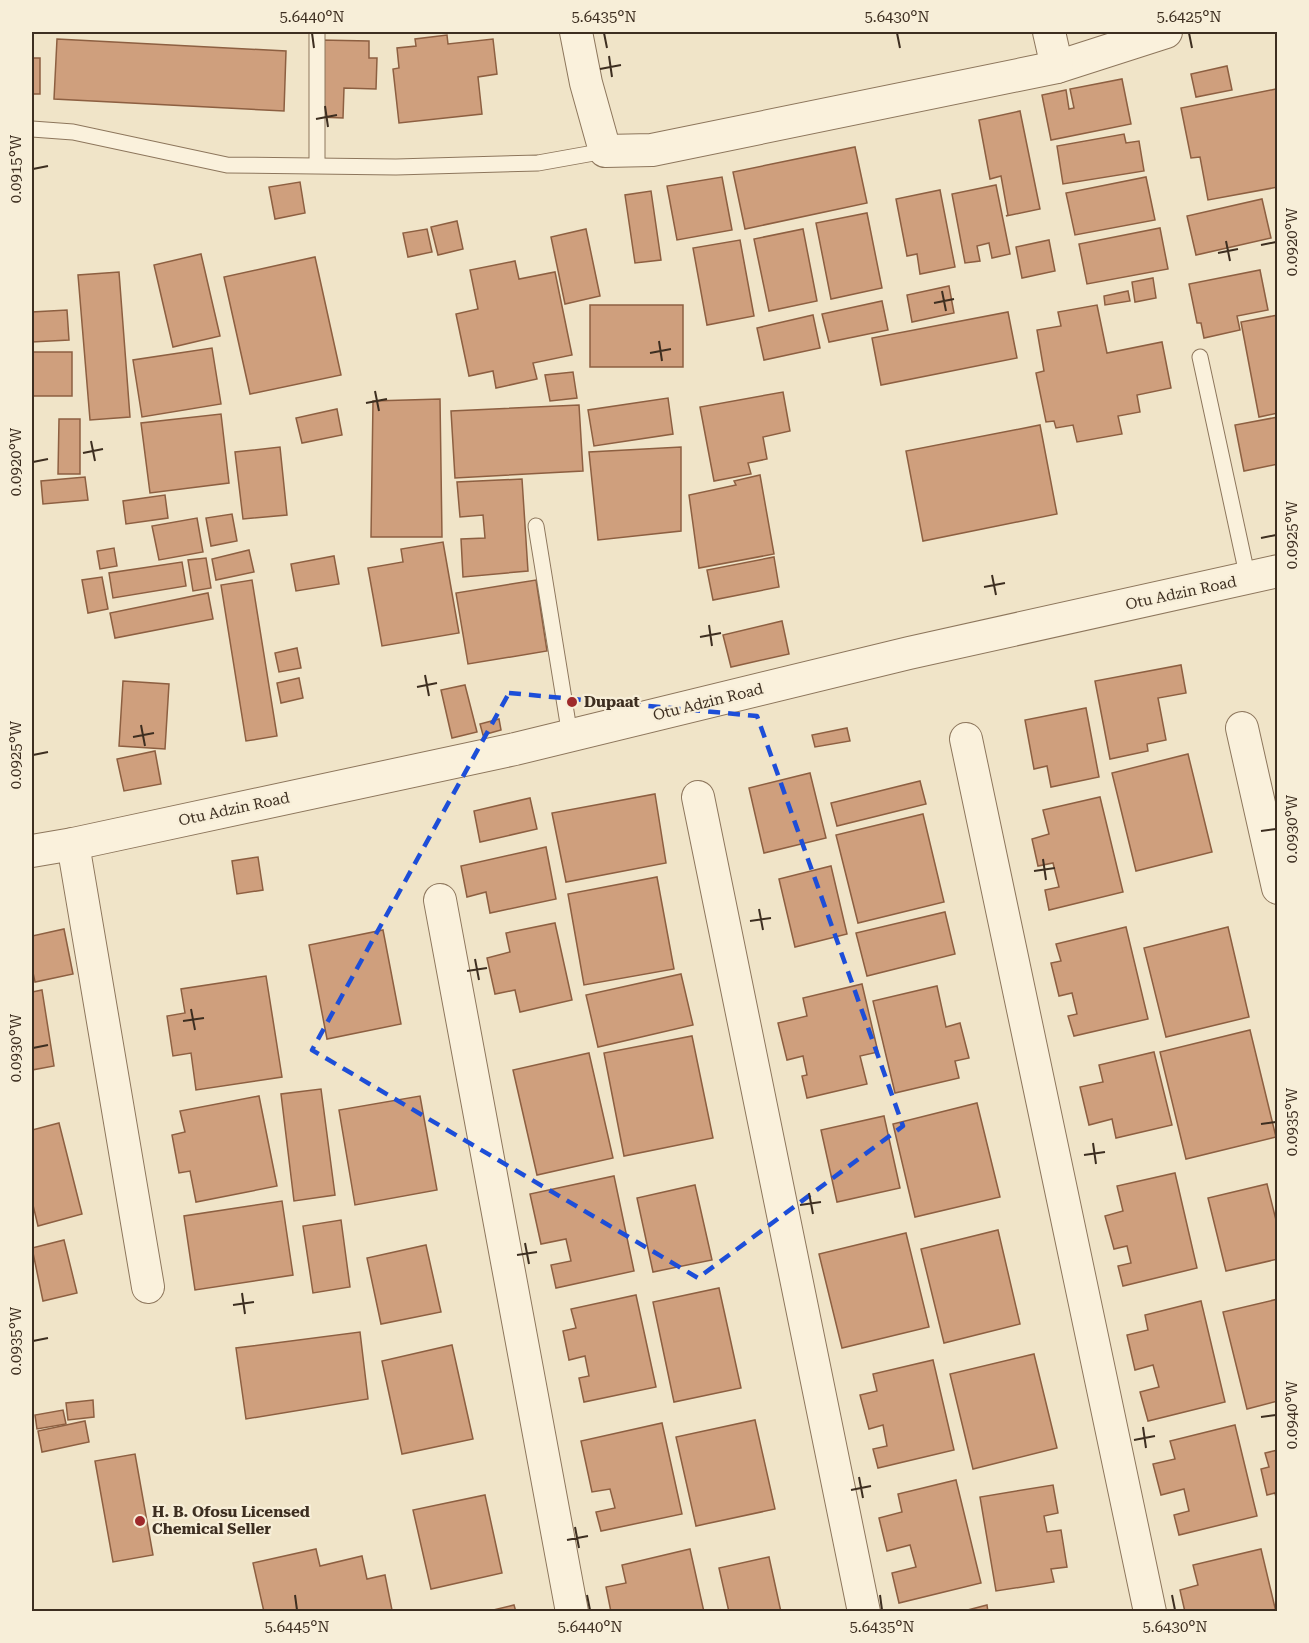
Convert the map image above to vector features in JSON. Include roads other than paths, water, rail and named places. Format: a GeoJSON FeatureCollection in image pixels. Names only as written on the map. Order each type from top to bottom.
{"type":"FeatureCollection","features":[{"type":"Feature","properties":{"kind":"street"},"geometry":{"type":"LineString","coordinates":[[576,32],[586,83],[605,152],[652,150],[1057,67],[1166,32]]}},
{"type":"Feature","properties":{"kind":"street"},"geometry":{"type":"LineString","coordinates":[[1050,32],[1057,67]]}},
{"type":"Feature","properties":{"kind":"street","name":"Otu Adzin Road"},"geometry":{"type":"LineString","coordinates":[[32,851],[503,752],[909,654],[1278,571]]}},
{"type":"Feature","properties":{"kind":"street"},"geometry":{"type":"LineString","coordinates":[[1242,728],[1278,888]]}},
{"type":"Feature","properties":{"kind":"street"},"geometry":{"type":"LineString","coordinates":[[966,739],[1150,1611]]}},
{"type":"Feature","properties":{"kind":"street"},"geometry":{"type":"LineString","coordinates":[[698,797],[864,1611]]}},
{"type":"Feature","properties":{"kind":"street"},"geometry":{"type":"LineString","coordinates":[[73,844],[148,1287]]}},
{"type":"Feature","properties":{"kind":"street"},"geometry":{"type":"LineString","coordinates":[[440,900],[572,1611]]}},
{"type":"Feature","properties":{"kind":"lane"},"geometry":{"type":"LineString","coordinates":[[317,32],[317,165]]}},
{"type":"Feature","properties":{"kind":"lane"},"geometry":{"type":"LineString","coordinates":[[32,129],[73,132],[227,165],[396,167],[538,163],[605,152]]}},
{"type":"Feature","properties":{"kind":"lane"},"geometry":{"type":"LineString","coordinates":[[1200,357],[1248,579]]}},
{"type":"Feature","properties":{"kind":"lane"},"geometry":{"type":"LineString","coordinates":[[536,526],[570,735]]}},
{"type":"Feature","properties":{"kind":"place","name":"Dupaat"},"geometry":{"type":"Point","coordinates":[572,702]}},
{"type":"Feature","properties":{"kind":"place","name":"H. B. Ofosu Licensed Chemical Seller"},"geometry":{"type":"Point","coordinates":[140,1521]}}]}
